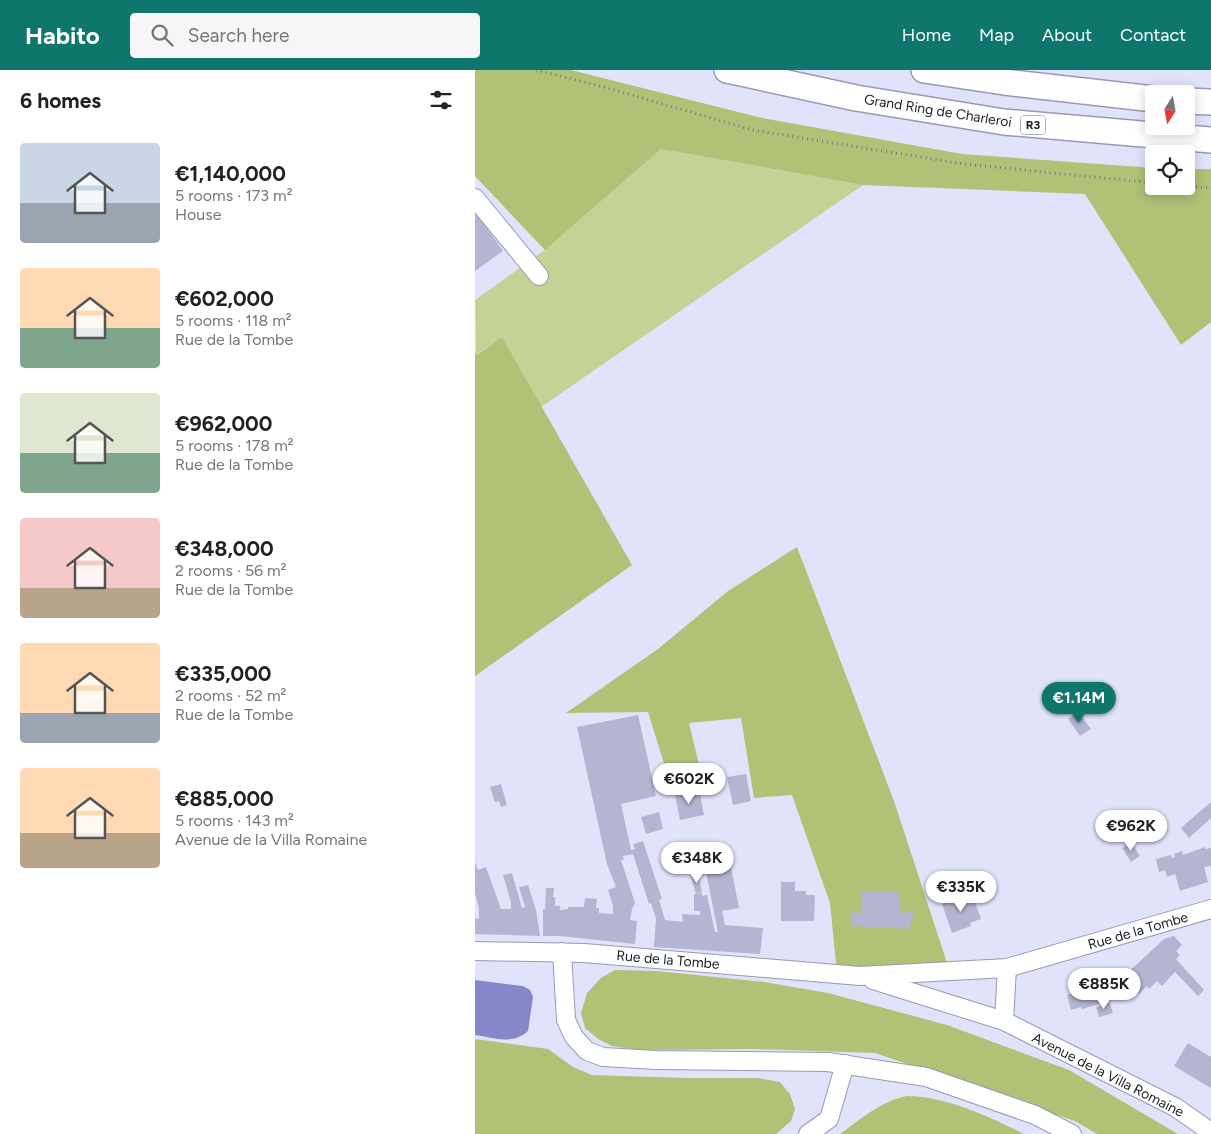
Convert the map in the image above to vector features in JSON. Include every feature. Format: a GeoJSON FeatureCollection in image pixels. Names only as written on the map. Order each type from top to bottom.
{"type":"FeatureCollection","features":[{"type":"Feature","properties":{"kind":"highway","name":"Grand Ring de Charleroi"},"geometry":{"type":"LineString","coordinates":[[727,70],[856,98],[1004,122],[1211,140]]}},
{"type":"Feature","properties":{"kind":"highway"},"geometry":{"type":"LineString","coordinates":[[924,70],[1004,82],[1145,98]]}},
{"type":"Feature","properties":{"kind":"highway"},"geometry":{"type":"LineString","coordinates":[[1195,101],[1211,102]]}},
{"type":"Feature","properties":{"kind":"street"},"geometry":{"type":"LineString","coordinates":[[475,198],[539,276]]}},
{"type":"Feature","properties":{"kind":"street","name":"Rue de la Tombe"},"geometry":{"type":"LineString","coordinates":[[475,951],[584,953],[861,976],[1007,968],[1211,909]]}},
{"type":"Feature","properties":{"kind":"street"},"geometry":{"type":"LineString","coordinates":[[562,952],[566,1020],[574,1037],[587,1051],[603,1058],[828,1062],[926,1077],[1035,1115],[1072,1134]]}},
{"type":"Feature","properties":{"kind":"street"},"geometry":{"type":"LineString","coordinates":[[1004,1021],[1007,968]]}},
{"type":"Feature","properties":{"kind":"street","name":"Rue de la Tombe"},"geometry":{"type":"LineString","coordinates":[[861,976],[1004,1021]]}},
{"type":"Feature","properties":{"kind":"street","name":"Avenue de la Villa Romaine"},"geometry":{"type":"LineString","coordinates":[[1004,1021],[1175,1107],[1211,1132]]}},
{"type":"Feature","properties":{"kind":"street"},"geometry":{"type":"LineString","coordinates":[[808,1134],[829,1119],[845,1064]]}},
{"type":"Feature","properties":{"kind":"path"},"geometry":{"type":"LineString","coordinates":[[536,70],[753,130],[964,164],[1145,182]]}},
{"type":"Feature","properties":{"kind":"path"},"geometry":{"type":"LineString","coordinates":[[1195,187],[1211,188]]}},
{"type":"Feature","properties":{"kind":"green space"},"geometry":{"type":"Polygon","coordinates":[[[475,70],[571,70],[762,118],[962,154],[1145,167],[1145,195],[1195,195],[1195,169],[1211,169],[1211,322],[1181,345],[1085,194],[863,185],[661,149],[545,250],[475,176],[475,70]]]}},
{"type":"Feature","properties":{"kind":"green space"},"geometry":{"type":"Polygon","coordinates":[[[661,149],[863,185],[541,407],[502,337],[476,355],[475,300],[545,250],[661,149]]]}},
{"type":"Feature","properties":{"kind":"green space"},"geometry":{"type":"Polygon","coordinates":[[[502,337],[632,565],[475,676],[475,353],[477,355],[502,337]]]}},
{"type":"Feature","properties":{"kind":"green space"},"geometry":{"type":"Polygon","coordinates":[[[797,547],[894,801],[950,972],[837,974],[830,903],[792,795],[754,798],[741,718],[689,723],[704,785],[672,789],[648,712],[566,713],[658,649],[728,591],[797,547]]]}},
{"type":"Feature","properties":{"kind":"green space"},"geometry":{"type":"Polygon","coordinates":[[[615,970],[657,971],[764,982],[828,993],[947,1025],[1069,1070],[1178,1134],[1097,1134],[1075,1121],[875,1053],[752,1049],[638,1050],[612,1046],[598,1039],[585,1028],[581,1013],[587,993],[601,978],[615,970]]]}},
{"type":"Feature","properties":{"kind":"green space"},"geometry":{"type":"Polygon","coordinates":[[[475,1039],[548,1049],[573,1067],[592,1075],[758,1078],[780,1082],[790,1094],[795,1109],[791,1121],[776,1134],[475,1134],[475,1039]]]}},
{"type":"Feature","properties":{"kind":"green space"},"geometry":{"type":"Polygon","coordinates":[[[907,1096],[922,1097],[953,1104],[982,1114],[1024,1134],[840,1134],[880,1106],[907,1096]]]}},
{"type":"Feature","properties":{"kind":"water"},"geometry":{"type":"Polygon","coordinates":[[[475,980],[523,986],[530,990],[533,997],[528,1031],[516,1038],[510,1039],[496,1039],[475,1035],[475,980]]]}},
{"type":"Feature","properties":{"kind":"building"},"geometry":{"type":"Polygon","coordinates":[[[475,211],[503,251],[475,271],[475,211]]]}},
{"type":"Feature","properties":{"kind":"building"},"geometry":{"type":"Polygon","coordinates":[[[1078,712],[1091,729],[1080,736],[1068,719],[1078,712]]]}},
{"type":"Feature","properties":{"kind":"building"},"geometry":{"type":"Polygon","coordinates":[[[638,715],[656,796],[621,804],[631,850],[635,849],[633,844],[643,841],[662,899],[659,900],[665,920],[683,922],[682,914],[700,915],[700,911],[694,911],[694,894],[702,893],[702,896],[707,895],[715,932],[718,932],[705,867],[730,862],[739,908],[722,911],[725,925],[763,928],[760,954],[654,947],[656,919],[651,903],[649,904],[633,854],[623,856],[624,860],[621,860],[635,903],[630,920],[637,921],[635,944],[543,936],[543,909],[545,910],[546,888],[554,888],[555,906],[560,906],[560,910],[568,909],[568,907],[584,907],[585,898],[597,899],[596,908],[599,908],[599,913],[613,914],[613,906],[608,890],[616,887],[607,864],[577,727],[638,715]]]}},
{"type":"Feature","properties":{"kind":"building"},"geometry":{"type":"Polygon","coordinates":[[[746,774],[751,801],[733,805],[727,777],[746,774]]]}},
{"type":"Feature","properties":{"kind":"building"},"geometry":{"type":"Polygon","coordinates":[[[501,784],[507,805],[501,807],[499,801],[495,802],[490,787],[501,784]]]}},
{"type":"Feature","properties":{"kind":"building"},"geometry":{"type":"Polygon","coordinates":[[[699,790],[704,815],[680,820],[675,794],[699,790]]]}},
{"type":"Feature","properties":{"kind":"building"},"geometry":{"type":"Polygon","coordinates":[[[1211,802],[1211,818],[1189,838],[1181,828],[1211,802]]]}},
{"type":"Feature","properties":{"kind":"building"},"geometry":{"type":"Polygon","coordinates":[[[659,812],[663,829],[646,834],[641,817],[659,812]]]}},
{"type":"Feature","properties":{"kind":"building"},"geometry":{"type":"Polygon","coordinates":[[[1131,842],[1140,856],[1131,862],[1122,848],[1131,842]]]}},
{"type":"Feature","properties":{"kind":"building"},"geometry":{"type":"Polygon","coordinates":[[[1205,847],[1205,849],[1211,848],[1211,866],[1204,867],[1208,882],[1180,891],[1175,874],[1167,877],[1165,870],[1159,872],[1156,859],[1171,855],[1172,858],[1175,857],[1174,854],[1182,851],[1183,855],[1205,847]]]}},
{"type":"Feature","properties":{"kind":"building"},"geometry":{"type":"Polygon","coordinates":[[[698,850],[699,860],[692,861],[691,851],[698,850]]]}},
{"type":"Feature","properties":{"kind":"building"},"geometry":{"type":"Polygon","coordinates":[[[475,862],[478,870],[486,867],[501,909],[511,909],[511,902],[503,875],[512,873],[522,908],[525,907],[519,887],[528,885],[536,910],[540,936],[475,934],[475,918],[479,919],[479,908],[475,893],[475,862]]]}},
{"type":"Feature","properties":{"kind":"building"},"geometry":{"type":"Polygon","coordinates":[[[698,874],[702,892],[696,894],[691,876],[698,874]]]}},
{"type":"Feature","properties":{"kind":"building"},"geometry":{"type":"Polygon","coordinates":[[[781,882],[795,882],[795,891],[806,891],[806,895],[815,895],[814,921],[781,921],[781,882]]]}},
{"type":"Feature","properties":{"kind":"building"},"geometry":{"type":"Polygon","coordinates":[[[862,892],[898,892],[901,913],[914,911],[909,929],[851,926],[851,911],[862,914],[862,892]]]}},
{"type":"Feature","properties":{"kind":"building"},"geometry":{"type":"Polygon","coordinates":[[[972,894],[981,919],[970,923],[971,926],[952,933],[942,904],[972,894]]]}},
{"type":"Feature","properties":{"kind":"building"},"geometry":{"type":"Polygon","coordinates":[[[1174,936],[1182,945],[1176,951],[1180,955],[1176,959],[1204,990],[1198,996],[1175,972],[1162,986],[1157,981],[1149,989],[1147,986],[1139,994],[1123,977],[1164,939],[1174,936]]]}},
{"type":"Feature","properties":{"kind":"building"},"geometry":{"type":"Polygon","coordinates":[[[1105,980],[1111,1001],[1071,1010],[1067,995],[1076,992],[1076,989],[1105,980]]]}},
{"type":"Feature","properties":{"kind":"building"},"geometry":{"type":"Polygon","coordinates":[[[1110,1003],[1113,1013],[1099,1017],[1096,1007],[1110,1003]]]}},
{"type":"Feature","properties":{"kind":"building"},"geometry":{"type":"Polygon","coordinates":[[[1188,1043],[1211,1057],[1211,1088],[1174,1066],[1188,1043]]]}}]}
